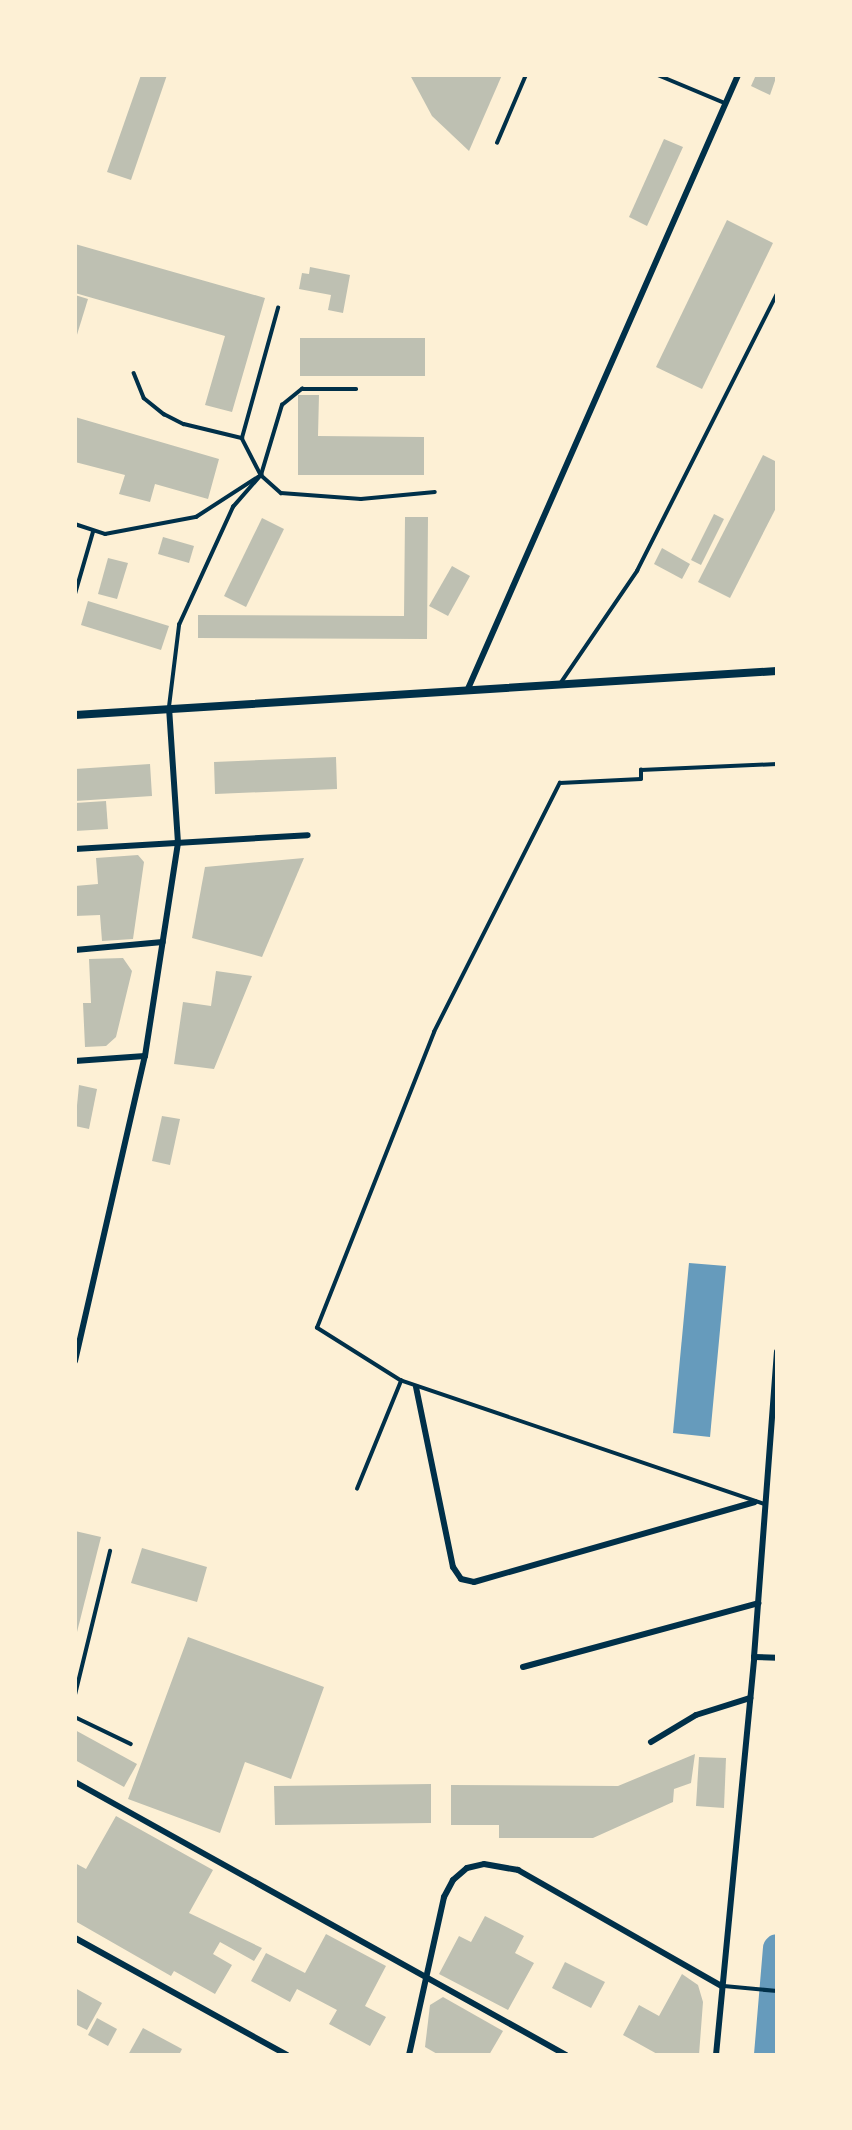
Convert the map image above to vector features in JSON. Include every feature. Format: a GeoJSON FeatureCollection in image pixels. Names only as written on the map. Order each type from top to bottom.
{"type":"FeatureCollection","features":[{"type":"Feature","properties":{"kind":"street"},"geometry":{"type":"LineString","coordinates":[[467,691],[738,75]]}},
{"type":"Feature","properties":{"kind":"street"},"geometry":{"type":"LineString","coordinates":[[75,715],[777,671]]}},
{"type":"Feature","properties":{"kind":"street"},"geometry":{"type":"LineString","coordinates":[[75,1361],[145,1056],[178,843],[169,709]]}},
{"type":"Feature","properties":{"kind":"street"},"geometry":{"type":"LineString","coordinates":[[75,849],[308,835]]}},
{"type":"Feature","properties":{"kind":"street"},"geometry":{"type":"LineString","coordinates":[[75,950],[163,943]]}},
{"type":"Feature","properties":{"kind":"street"},"geometry":{"type":"LineString","coordinates":[[75,1060],[145,1056]]}},
{"type":"Feature","properties":{"kind":"street"},"geometry":{"type":"LineString","coordinates":[[716,2055],[754,1657],[777,1353]]}},
{"type":"Feature","properties":{"kind":"street"},"geometry":{"type":"LineString","coordinates":[[416,1387],[453,1567],[461,1579],[474,1582],[755,1502]]}},
{"type":"Feature","properties":{"kind":"street"},"geometry":{"type":"LineString","coordinates":[[523,1667],[758,1603]]}},
{"type":"Feature","properties":{"kind":"street"},"geometry":{"type":"LineString","coordinates":[[754,1657],[777,1658]]}},
{"type":"Feature","properties":{"kind":"street"},"geometry":{"type":"LineString","coordinates":[[651,1742],[696,1715],[750,1698]]}},
{"type":"Feature","properties":{"kind":"street"},"geometry":{"type":"LineString","coordinates":[[75,1782],[566,2055]]}},
{"type":"Feature","properties":{"kind":"street"},"geometry":{"type":"LineString","coordinates":[[409,2055],[449,1888],[467,1868],[484,1864],[518,1870],[722,1986]]}},
{"type":"Feature","properties":{"kind":"street"},"geometry":{"type":"LineString","coordinates":[[75,1938],[287,2055]]}},
{"type":"Feature","properties":{"kind":"lane"},"geometry":{"type":"LineString","coordinates":[[498,144],[526,75]]}},
{"type":"Feature","properties":{"kind":"lane"},"geometry":{"type":"LineString","coordinates":[[658,75],[725,103]]}},
{"type":"Feature","properties":{"kind":"lane"},"geometry":{"type":"LineString","coordinates":[[559,685],[637,571],[777,295]]}},
{"type":"Feature","properties":{"kind":"lane"},"geometry":{"type":"LineString","coordinates":[[278,308],[242,438],[261,475],[281,493],[361,499],[435,492]]}},
{"type":"Feature","properties":{"kind":"lane"},"geometry":{"type":"LineString","coordinates":[[134,373],[144,398],[164,414],[242,438]]}},
{"type":"Feature","properties":{"kind":"lane"},"geometry":{"type":"LineString","coordinates":[[169,709],[179,625],[233,507],[261,475],[282,405],[290,394],[302,389],[356,388]]}},
{"type":"Feature","properties":{"kind":"lane"},"geometry":{"type":"LineString","coordinates":[[75,524],[105,534],[195,517],[261,475]]}},
{"type":"Feature","properties":{"kind":"lane"},"geometry":{"type":"LineString","coordinates":[[75,594],[93,531]]}},
{"type":"Feature","properties":{"kind":"lane"},"geometry":{"type":"LineString","coordinates":[[765,1505],[416,1387],[401,1381],[317,1328],[434,1032],[560,783],[641,779],[641,770],[777,764]]}},
{"type":"Feature","properties":{"kind":"lane"},"geometry":{"type":"LineString","coordinates":[[358,1489],[401,1381]]}},
{"type":"Feature","properties":{"kind":"lane"},"geometry":{"type":"LineString","coordinates":[[75,1695],[110,1551]]}},
{"type":"Feature","properties":{"kind":"lane"},"geometry":{"type":"LineString","coordinates":[[75,1717],[131,1744]]}},
{"type":"Feature","properties":{"kind":"lane"},"geometry":{"type":"LineString","coordinates":[[722,1986],[777,1991]]}},
{"type":"Feature","properties":{"kind":"water"},"geometry":{"type":"Polygon","coordinates":[[[689,1263],[726,1266],[710,1437],[673,1433],[689,1263]]]}},
{"type":"Feature","properties":{"kind":"building"},"geometry":{"type":"Polygon","coordinates":[[[141,75],[167,75],[131,180],[107,172],[141,75]]]}},
{"type":"Feature","properties":{"kind":"building"},"geometry":{"type":"Polygon","coordinates":[[[410,75],[502,75],[469,151],[432,116],[410,75]]]}},
{"type":"Feature","properties":{"kind":"building"},"geometry":{"type":"Polygon","coordinates":[[[756,75],[777,75],[770,95],[751,86],[756,75]]]}},
{"type":"Feature","properties":{"kind":"building"},"geometry":{"type":"Polygon","coordinates":[[[664,139],[683,147],[647,226],[629,217],[664,139]]]}},
{"type":"Feature","properties":{"kind":"building"},"geometry":{"type":"Polygon","coordinates":[[[727,220],[773,243],[702,389],[656,367],[727,220]]]}},
{"type":"Feature","properties":{"kind":"building"},"geometry":{"type":"Polygon","coordinates":[[[75,244],[265,298],[232,412],[205,405],[225,336],[75,293],[75,244]]]}},
{"type":"Feature","properties":{"kind":"building"},"geometry":{"type":"Polygon","coordinates":[[[310,267],[350,275],[343,313],[328,310],[331,295],[299,289],[302,273],[309,274],[310,267]]]}},
{"type":"Feature","properties":{"kind":"building"},"geometry":{"type":"Polygon","coordinates":[[[75,295],[88,299],[76,338],[75,338],[75,295]]]}},
{"type":"Feature","properties":{"kind":"building"},"geometry":{"type":"Polygon","coordinates":[[[300,338],[425,338],[425,376],[300,376],[300,338]]]}},
{"type":"Feature","properties":{"kind":"building"},"geometry":{"type":"Polygon","coordinates":[[[298,395],[319,395],[318,436],[424,437],[424,475],[298,475],[298,395]]]}},
{"type":"Feature","properties":{"kind":"building"},"geometry":{"type":"Polygon","coordinates":[[[75,417],[219,459],[208,499],[155,484],[150,502],[119,494],[125,475],[75,462],[75,417]]]}},
{"type":"Feature","properties":{"kind":"building"},"geometry":{"type":"Polygon","coordinates":[[[763,455],[777,462],[777,506],[730,598],[698,582],[763,455]]]}},
{"type":"Feature","properties":{"kind":"building"},"geometry":{"type":"Polygon","coordinates":[[[714,514],[724,519],[701,565],[691,560],[714,514]]]}},
{"type":"Feature","properties":{"kind":"building"},"geometry":{"type":"Polygon","coordinates":[[[405,517],[428,517],[427,639],[198,638],[198,615],[404,616],[405,517]]]}},
{"type":"Feature","properties":{"kind":"building"},"geometry":{"type":"Polygon","coordinates":[[[262,518],[284,529],[246,607],[224,596],[262,518]]]}},
{"type":"Feature","properties":{"kind":"building"},"geometry":{"type":"Polygon","coordinates":[[[163,537],[194,546],[189,563],[158,554],[163,537]]]}},
{"type":"Feature","properties":{"kind":"building"},"geometry":{"type":"Polygon","coordinates":[[[662,548],[690,564],[682,579],[654,564],[662,548]]]}},
{"type":"Feature","properties":{"kind":"building"},"geometry":{"type":"Polygon","coordinates":[[[108,558],[128,563],[117,599],[98,594],[108,558]]]}},
{"type":"Feature","properties":{"kind":"building"},"geometry":{"type":"Polygon","coordinates":[[[452,566],[470,576],[448,616],[429,606],[452,566]]]}},
{"type":"Feature","properties":{"kind":"building"},"geometry":{"type":"Polygon","coordinates":[[[88,601],[169,626],[161,650],[81,625],[88,601]]]}},
{"type":"Feature","properties":{"kind":"building"},"geometry":{"type":"Polygon","coordinates":[[[336,757],[337,789],[215,794],[214,762],[336,757]]]}},
{"type":"Feature","properties":{"kind":"building"},"geometry":{"type":"Polygon","coordinates":[[[150,764],[152,796],[75,801],[75,769],[150,764]]]}},
{"type":"Feature","properties":{"kind":"building"},"geometry":{"type":"Polygon","coordinates":[[[106,801],[108,829],[75,831],[75,803],[106,801]]]}},
{"type":"Feature","properties":{"kind":"building"},"geometry":{"type":"Polygon","coordinates":[[[138,855],[144,862],[133,939],[102,941],[100,915],[75,916],[75,886],[98,884],[96,858],[138,855]]]}},
{"type":"Feature","properties":{"kind":"building"},"geometry":{"type":"Polygon","coordinates":[[[304,858],[262,957],[192,938],[205,867],[304,858]]]}},
{"type":"Feature","properties":{"kind":"building"},"geometry":{"type":"Polygon","coordinates":[[[123,958],[132,971],[116,1037],[106,1046],[85,1047],[83,1003],[91,1003],[89,959],[123,958]]]}},
{"type":"Feature","properties":{"kind":"building"},"geometry":{"type":"Polygon","coordinates":[[[216,971],[252,976],[214,1069],[174,1064],[183,1002],[211,1006],[216,971]]]}},
{"type":"Feature","properties":{"kind":"building"},"geometry":{"type":"Polygon","coordinates":[[[79,1085],[97,1089],[89,1129],[75,1126],[79,1085]]]}},
{"type":"Feature","properties":{"kind":"building"},"geometry":{"type":"Polygon","coordinates":[[[162,1116],[180,1119],[170,1165],[152,1161],[162,1116]]]}},
{"type":"Feature","properties":{"kind":"building"},"geometry":{"type":"Polygon","coordinates":[[[75,1531],[101,1537],[76,1636],[75,1636],[75,1531]]]}},
{"type":"Feature","properties":{"kind":"building"},"geometry":{"type":"Polygon","coordinates":[[[142,1548],[207,1567],[197,1602],[131,1583],[142,1548]]]}},
{"type":"Feature","properties":{"kind":"building"},"geometry":{"type":"Polygon","coordinates":[[[188,1637],[324,1687],[291,1779],[245,1762],[220,1833],[128,1799],[188,1637]]]}},
{"type":"Feature","properties":{"kind":"building"},"geometry":{"type":"Polygon","coordinates":[[[75,1730],[137,1764],[124,1787],[75,1760],[75,1730]]]}},
{"type":"Feature","properties":{"kind":"building"},"geometry":{"type":"Polygon","coordinates":[[[695,1754],[691,1783],[674,1789],[673,1802],[593,1838],[499,1838],[499,1825],[451,1825],[451,1785],[618,1786],[695,1754]]]}},
{"type":"Feature","properties":{"kind":"building"},"geometry":{"type":"Polygon","coordinates":[[[699,1757],[726,1758],[724,1808],[696,1806],[699,1757]]]}},
{"type":"Feature","properties":{"kind":"building"},"geometry":{"type":"Polygon","coordinates":[[[431,1784],[431,1823],[275,1825],[274,1786],[431,1784]]]}},
{"type":"Feature","properties":{"kind":"building"},"geometry":{"type":"Polygon","coordinates":[[[116,1816],[213,1870],[189,1913],[262,1948],[254,1961],[220,1942],[213,1954],[232,1965],[215,1994],[174,1971],[171,1976],[75,1921],[75,1863],[86,1869],[116,1816]]]}},
{"type":"Feature","properties":{"kind":"building"},"geometry":{"type":"Polygon","coordinates":[[[485,1916],[524,1936],[515,1953],[534,1963],[508,2010],[439,1974],[459,1936],[471,1942],[485,1916]]]}},
{"type":"Feature","properties":{"kind":"building"},"geometry":{"type":"Polygon","coordinates":[[[326,1934],[386,1966],[365,2006],[386,2017],[370,2046],[329,2024],[337,2010],[297,1989],[290,2002],[251,1981],[266,1953],[305,1973],[326,1934]]]}},
{"type":"Feature","properties":{"kind":"building"},"geometry":{"type":"Polygon","coordinates":[[[565,1962],[605,1982],[591,2008],[552,1988],[565,1962]]]}},
{"type":"Feature","properties":{"kind":"building"},"geometry":{"type":"Polygon","coordinates":[[[682,1974],[698,1985],[703,2002],[699,2055],[659,2055],[623,2035],[639,2005],[659,2016],[682,1974]]]}},
{"type":"Feature","properties":{"kind":"building"},"geometry":{"type":"Polygon","coordinates":[[[75,1988],[102,2003],[87,2030],[75,2024],[75,1988]]]}},
{"type":"Feature","properties":{"kind":"building"},"geometry":{"type":"Polygon","coordinates":[[[443,1997],[503,2031],[489,2055],[439,2055],[425,2047],[430,2005],[443,1997]]]}},
{"type":"Feature","properties":{"kind":"building"},"geometry":{"type":"Polygon","coordinates":[[[97,2018],[117,2029],[108,2046],[88,2035],[97,2018]]]}},
{"type":"Feature","properties":{"kind":"building"},"geometry":{"type":"Polygon","coordinates":[[[143,2028],[182,2049],[179,2055],[128,2055],[143,2028]]]}},
{"type":"Feature","properties":{"kind":"waterway"},"geometry":{"type":"LineString","coordinates":[[768,2055],[777,1948]]}}]}
